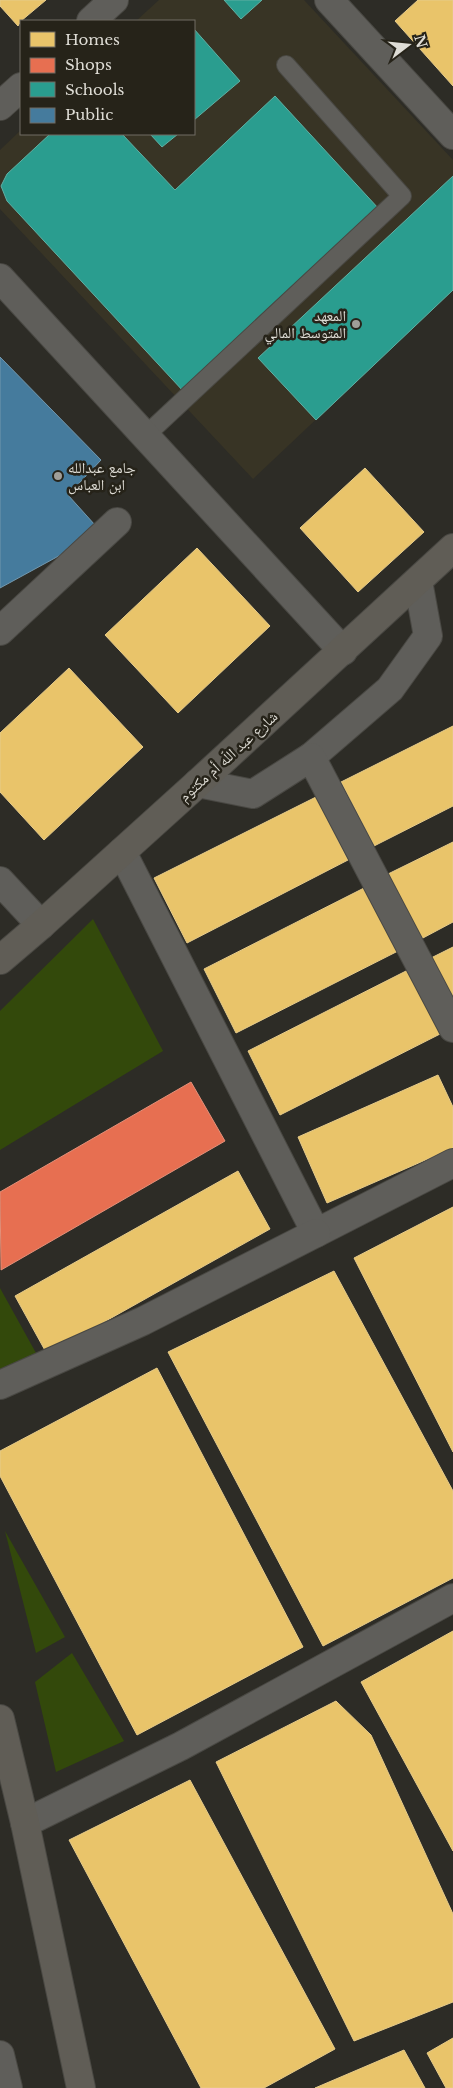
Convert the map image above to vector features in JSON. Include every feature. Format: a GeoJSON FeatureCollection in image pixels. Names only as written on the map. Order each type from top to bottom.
{"type":"FeatureCollection","features":[{"type":"Feature","properties":{"kind":"main road","name":"شارع عبد اللّه أم مكتوم"},"geometry":{"type":"LineString","coordinates":[[0,960],[198,783],[453,548]]}},
{"type":"Feature","properties":{"kind":"main road"},"geometry":{"type":"LineString","coordinates":[[0,1719],[25,1823],[81,2088]]}},
{"type":"Feature","properties":{"kind":"street"},"geometry":{"type":"LineString","coordinates":[[93,20],[114,0]]}},
{"type":"Feature","properties":{"kind":"street"},"geometry":{"type":"LineString","coordinates":[[329,0],[453,135]]}},
{"type":"Feature","properties":{"kind":"street"},"geometry":{"type":"LineString","coordinates":[[0,106],[20,88]]}},
{"type":"Feature","properties":{"kind":"street"},"geometry":{"type":"LineString","coordinates":[[0,278],[343,651]]}},
{"type":"Feature","properties":{"kind":"street"},"geometry":{"type":"LineString","coordinates":[[0,630],[117,522]]}},
{"type":"Feature","properties":{"kind":"street"},"geometry":{"type":"LineString","coordinates":[[198,783],[253,794],[311,757],[390,689],[428,636],[418,581]]}},
{"type":"Feature","properties":{"kind":"street"},"geometry":{"type":"LineString","coordinates":[[311,757],[453,1028]]}},
{"type":"Feature","properties":{"kind":"street"},"geometry":{"type":"LineString","coordinates":[[122,852],[316,1233]]}},
{"type":"Feature","properties":{"kind":"street"},"geometry":{"type":"LineString","coordinates":[[0,881],[41,925]]}},
{"type":"Feature","properties":{"kind":"street"},"geometry":{"type":"LineString","coordinates":[[0,1385],[143,1322],[453,1163]]}},
{"type":"Feature","properties":{"kind":"street"},"geometry":{"type":"LineString","coordinates":[[25,1823],[181,1746],[453,1598]]}},
{"type":"Feature","properties":{"kind":"street"},"geometry":{"type":"LineString","coordinates":[[0,2055],[8,2088]]}},
{"type":"Feature","properties":{"kind":"lane"},"geometry":{"type":"LineString","coordinates":[[145,436],[402,196],[286,65]]}},
{"type":"Feature","properties":{"kind":"shaded area"},"geometry":{"type":"Polygon","coordinates":[[[159,0],[304,0],[453,160],[453,290],[253,479],[0,209],[0,150],[20,131],[20,135],[195,135],[195,20],[137,20],[159,0]]]}},
{"type":"Feature","properties":{"kind":"green space"},"geometry":{"type":"Polygon","coordinates":[[[93,919],[163,1051],[0,1150],[0,1011],[93,919]]]}},
{"type":"Feature","properties":{"kind":"green space"},"geometry":{"type":"Polygon","coordinates":[[[0,1288],[36,1353],[24,1367],[0,1376],[0,1288]]]}},
{"type":"Feature","properties":{"kind":"green space"},"geometry":{"type":"Polygon","coordinates":[[[5,1531],[65,1637],[36,1653],[5,1531]]]}},
{"type":"Feature","properties":{"kind":"green space"},"geometry":{"type":"Polygon","coordinates":[[[72,1653],[124,1741],[56,1772],[35,1682],[72,1653]]]}},
{"type":"Feature","properties":{"kind":"building: Homes"},"geometry":{"type":"Polygon","coordinates":[[[0,0],[46,0],[20,20],[18,26],[0,6],[0,0]]]}},
{"type":"Feature","properties":{"kind":"building: Homes"},"geometry":{"type":"Polygon","coordinates":[[[418,0],[453,0],[453,86],[395,21],[418,0]]]}},
{"type":"Feature","properties":{"kind":"building: Homes"},"geometry":{"type":"Polygon","coordinates":[[[365,468],[424,532],[358,592],[300,528],[365,468]]]}},
{"type":"Feature","properties":{"kind":"building: Homes"},"geometry":{"type":"Polygon","coordinates":[[[197,548],[270,626],[178,713],[105,635],[197,548]]]}},
{"type":"Feature","properties":{"kind":"building: Homes"},"geometry":{"type":"Polygon","coordinates":[[[69,668],[143,747],[44,840],[0,792],[0,733],[69,668]]]}},
{"type":"Feature","properties":{"kind":"building: Homes"},"geometry":{"type":"Polygon","coordinates":[[[453,726],[453,806],[374,846],[341,782],[453,726]]]}},
{"type":"Feature","properties":{"kind":"building: Homes"},"geometry":{"type":"Polygon","coordinates":[[[316,797],[348,860],[187,943],[154,878],[316,797]]]}},
{"type":"Feature","properties":{"kind":"building: Homes"},"geometry":{"type":"Polygon","coordinates":[[[453,842],[453,922],[421,939],[388,874],[453,842]]]}},
{"type":"Feature","properties":{"kind":"building: Homes"},"geometry":{"type":"Polygon","coordinates":[[[366,887],[398,951],[236,1033],[204,969],[366,887]]]}},
{"type":"Feature","properties":{"kind":"building: Homes"},"geometry":{"type":"Polygon","coordinates":[[[453,947],[453,1002],[431,958],[453,947]]]}},
{"type":"Feature","properties":{"kind":"building: Homes"},"geometry":{"type":"Polygon","coordinates":[[[410,969],[442,1033],[280,1115],[248,1051],[410,969]]]}},
{"type":"Feature","properties":{"kind":"building: Homes"},"geometry":{"type":"Polygon","coordinates":[[[438,1075],[453,1107],[453,1148],[327,1203],[298,1137],[438,1075]]]}},
{"type":"Feature","properties":{"kind":"building: Homes"},"geometry":{"type":"Polygon","coordinates":[[[238,1171],[270,1229],[47,1354],[15,1296],[238,1171]]]}},
{"type":"Feature","properties":{"kind":"building: Homes"},"geometry":{"type":"Polygon","coordinates":[[[453,1207],[453,1452],[354,1258],[453,1207]]]}},
{"type":"Feature","properties":{"kind":"building: Homes"},"geometry":{"type":"Polygon","coordinates":[[[334,1271],[453,1491],[453,1578],[323,1646],[168,1352],[334,1271]]]}},
{"type":"Feature","properties":{"kind":"building: Homes"},"geometry":{"type":"Polygon","coordinates":[[[157,1368],[303,1647],[137,1735],[0,1476],[0,1451],[157,1368]]]}},
{"type":"Feature","properties":{"kind":"building: Homes"},"geometry":{"type":"Polygon","coordinates":[[[453,1631],[453,1851],[361,1682],[453,1631]]]}},
{"type":"Feature","properties":{"kind":"building: Homes"},"geometry":{"type":"Polygon","coordinates":[[[336,1701],[371,1735],[453,1914],[453,2002],[354,2041],[216,1762],[336,1701]]]}},
{"type":"Feature","properties":{"kind":"building: Homes"},"geometry":{"type":"Polygon","coordinates":[[[190,1780],[335,2049],[264,2088],[201,2088],[69,1840],[190,1780]]]}},
{"type":"Feature","properties":{"kind":"building: Homes"},"geometry":{"type":"Polygon","coordinates":[[[453,2038],[453,2088],[446,2088],[427,2053],[453,2038]]]}},
{"type":"Feature","properties":{"kind":"building: Homes"},"geometry":{"type":"Polygon","coordinates":[[[404,2050],[425,2088],[315,2088],[404,2050]]]}},
{"type":"Feature","properties":{"kind":"building: Shops"},"geometry":{"type":"Polygon","coordinates":[[[191,1082],[225,1141],[1,1270],[0,1192],[191,1082]]]}},
{"type":"Feature","properties":{"kind":"building: Schools"},"geometry":{"type":"Polygon","coordinates":[[[224,0],[262,0],[241,19],[224,0]]]}},
{"type":"Feature","properties":{"kind":"building: Schools"},"geometry":{"type":"Polygon","coordinates":[[[195,30],[240,81],[195,119],[195,30]]]}},
{"type":"Feature","properties":{"kind":"building: Schools"},"geometry":{"type":"Polygon","coordinates":[[[275,96],[379,209],[184,392],[7,201],[1,186],[7,174],[49,135],[123,135],[175,190],[275,96]]]}},
{"type":"Feature","properties":{"kind":"building: Schools"},"geometry":{"type":"Polygon","coordinates":[[[151,135],[177,135],[162,147],[151,135]]]}},
{"type":"Feature","properties":{"kind":"building: Schools","name":"المعهد المتوسط المالي"},"geometry":{"type":"Polygon","coordinates":[[[453,176],[453,290],[316,420],[258,358],[453,176]]]}},
{"type":"Feature","properties":{"kind":"building: Public","name":"جامع عبدالله ابن العباس"},"geometry":{"type":"Polygon","coordinates":[[[0,357],[101,460],[68,495],[95,525],[66,552],[0,588],[0,357]]]}},
{"type":"Feature","properties":{"kind":"place","name":"المعهد المتوسط المالي"},"geometry":{"type":"Point","coordinates":[356,324]}},
{"type":"Feature","properties":{"kind":"place","name":"جامع عبدالله ابن العباس"},"geometry":{"type":"Point","coordinates":[58,476]}}]}
